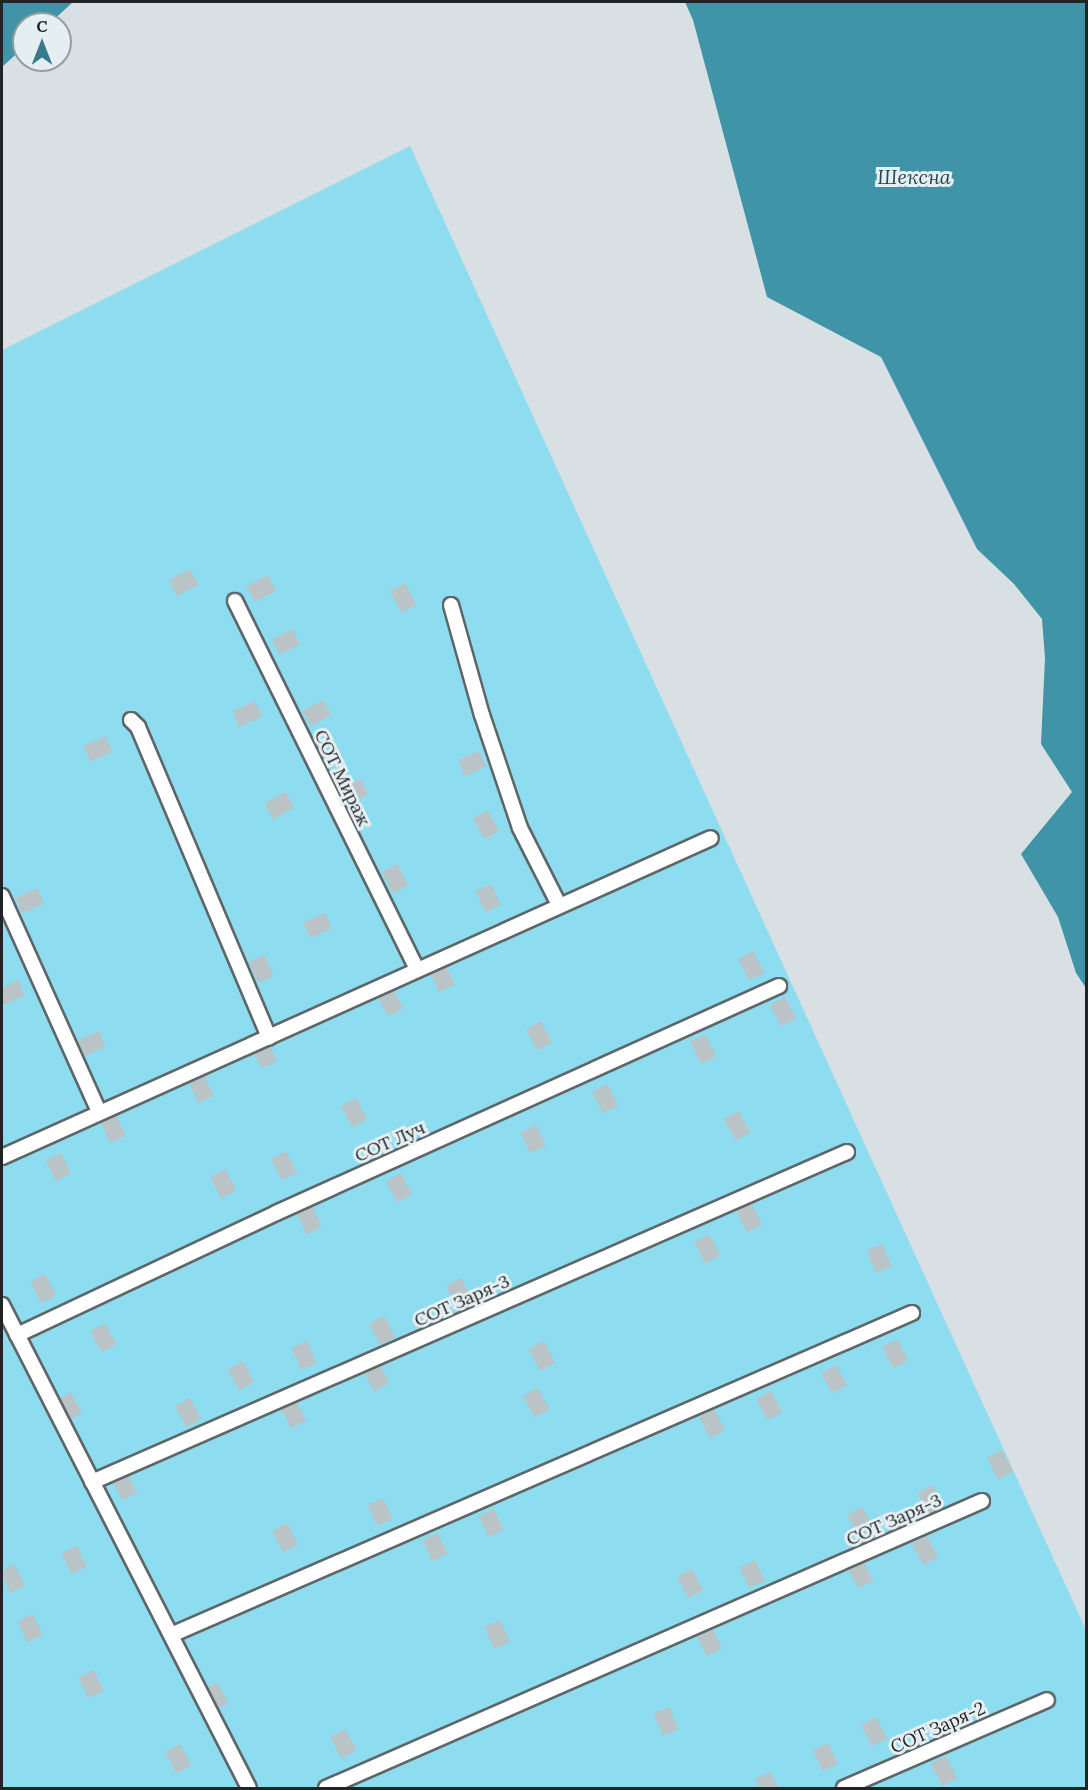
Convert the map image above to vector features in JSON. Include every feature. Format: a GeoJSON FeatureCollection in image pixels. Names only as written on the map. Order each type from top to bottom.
{"type":"FeatureCollection","features":[{"type":"Feature","properties":{"kind":"street","name":"СОТ Мираж"},"geometry":{"type":"LineString","coordinates":[[235,601],[417,970]]}},
{"type":"Feature","properties":{"kind":"street"},"geometry":{"type":"LineString","coordinates":[[451,605],[482,715],[520,828],[559,905]]}},
{"type":"Feature","properties":{"kind":"street"},"geometry":{"type":"LineString","coordinates":[[131,720],[138,727],[269,1037]]}},
{"type":"Feature","properties":{"kind":"street"},"geometry":{"type":"LineString","coordinates":[[2,1157],[711,838]]}},
{"type":"Feature","properties":{"kind":"street"},"geometry":{"type":"LineString","coordinates":[[2,896],[99,1112]]}},
{"type":"Feature","properties":{"kind":"street","name":"СОТ Луч"},"geometry":{"type":"LineString","coordinates":[[17,1335],[276,1213],[779,986]]}},
{"type":"Feature","properties":{"kind":"street","name":"СОТ Заря-3"},"geometry":{"type":"LineString","coordinates":[[93,1482],[847,1152]]}},
{"type":"Feature","properties":{"kind":"street"},"geometry":{"type":"LineString","coordinates":[[2,1305],[249,1788]]}},
{"type":"Feature","properties":{"kind":"street"},"geometry":{"type":"LineString","coordinates":[[171,1635],[912,1313]]}},
{"type":"Feature","properties":{"kind":"street","name":"СОТ Заря-3"},"geometry":{"type":"LineString","coordinates":[[326,1788],[982,1501]]}},
{"type":"Feature","properties":{"kind":"street","name":"СОТ Заря-2"},"geometry":{"type":"LineString","coordinates":[[844,1788],[1047,1700]]}},
{"type":"Feature","properties":{"kind":"shaded area"},"geometry":{"type":"Polygon","coordinates":[[[410,146],[1086,1630],[1086,1788],[2,1788],[2,350],[410,146]]]}},
{"type":"Feature","properties":{"kind":"water"},"geometry":{"type":"Polygon","coordinates":[[[2,2],[73,2],[62,12],[12,12],[12,58],[2,67],[2,2]]]}},
{"type":"Feature","properties":{"kind":"water","name":"Шексна"},"geometry":{"type":"Polygon","coordinates":[[[685,2],[1086,2],[1086,988],[1076,973],[1058,917],[1021,854],[1072,792],[1041,744],[1045,658],[1042,619],[1014,584],[977,549],[881,357],[767,297],[693,20],[685,2]]]}},
{"type":"Feature","properties":{"kind":"building"},"geometry":{"type":"Polygon","coordinates":[[[190,569],[198,585],[177,596],[169,580],[190,569]]]}},
{"type":"Feature","properties":{"kind":"building"},"geometry":{"type":"Polygon","coordinates":[[[268,575],[276,591],[255,602],[247,586],[268,575]]]}},
{"type":"Feature","properties":{"kind":"building"},"geometry":{"type":"Polygon","coordinates":[[[405,583],[416,604],[401,612],[390,591],[405,583]]]}},
{"type":"Feature","properties":{"kind":"building"},"geometry":{"type":"Polygon","coordinates":[[[292,629],[300,644],[280,655],[272,640],[292,629]]]}},
{"type":"Feature","properties":{"kind":"building"},"geometry":{"type":"Polygon","coordinates":[[[323,700],[331,715],[311,726],[303,711],[323,700]]]}},
{"type":"Feature","properties":{"kind":"building"},"geometry":{"type":"Polygon","coordinates":[[[255,701],[262,717],[239,727],[232,711],[255,701]]]}},
{"type":"Feature","properties":{"kind":"building"},"geometry":{"type":"Polygon","coordinates":[[[105,736],[112,751],[90,762],[83,746],[105,736]]]}},
{"type":"Feature","properties":{"kind":"building"},"geometry":{"type":"Polygon","coordinates":[[[479,751],[486,767],[465,776],[458,760],[479,751]]]}},
{"type":"Feature","properties":{"kind":"building"},"geometry":{"type":"Polygon","coordinates":[[[361,779],[368,795],[347,804],[340,788],[361,779]]]}},
{"type":"Feature","properties":{"kind":"building"},"geometry":{"type":"Polygon","coordinates":[[[286,792],[294,808],[273,819],[265,803],[286,792]]]}},
{"type":"Feature","properties":{"kind":"building"},"geometry":{"type":"Polygon","coordinates":[[[488,810],[499,831],[484,839],[473,818],[488,810]]]}},
{"type":"Feature","properties":{"kind":"building"},"geometry":{"type":"Polygon","coordinates":[[[397,864],[408,885],[393,893],[382,872],[397,864]]]}},
{"type":"Feature","properties":{"kind":"building"},"geometry":{"type":"Polygon","coordinates":[[[491,884],[501,905],[485,912],[476,891],[491,884]]]}},
{"type":"Feature","properties":{"kind":"building"},"geometry":{"type":"Polygon","coordinates":[[[37,888],[44,903],[22,914],[15,898],[37,888]]]}},
{"type":"Feature","properties":{"kind":"building"},"geometry":{"type":"Polygon","coordinates":[[[325,913],[332,929],[310,938],[303,923],[325,913]]]}},
{"type":"Feature","properties":{"kind":"building"},"geometry":{"type":"Polygon","coordinates":[[[753,951],[764,972],[749,980],[738,959],[753,951]]]}},
{"type":"Feature","properties":{"kind":"building"},"geometry":{"type":"Polygon","coordinates":[[[264,955],[274,976],[258,983],[249,962],[264,955]]]}},
{"type":"Feature","properties":{"kind":"building"},"geometry":{"type":"Polygon","coordinates":[[[445,964],[455,985],[439,992],[430,971],[445,964]]]}},
{"type":"Feature","properties":{"kind":"building"},"geometry":{"type":"Polygon","coordinates":[[[18,980],[25,996],[3,1005],[2,988],[18,980]]]}},
{"type":"Feature","properties":{"kind":"building"},"geometry":{"type":"Polygon","coordinates":[[[392,987],[403,1008],[388,1016],[377,995],[392,987]]]}},
{"type":"Feature","properties":{"kind":"building"},"geometry":{"type":"Polygon","coordinates":[[[785,997],[796,1018],[781,1026],[770,1005],[785,997]]]}},
{"type":"Feature","properties":{"kind":"building"},"geometry":{"type":"Polygon","coordinates":[[[541,1021],[552,1042],[537,1050],[526,1029],[541,1021]]]}},
{"type":"Feature","properties":{"kind":"building"},"geometry":{"type":"Polygon","coordinates":[[[99,1031],[106,1047],[85,1056],[78,1040],[99,1031]]]}},
{"type":"Feature","properties":{"kind":"building"},"geometry":{"type":"Polygon","coordinates":[[[705,1034],[716,1056],[701,1064],[690,1042],[705,1034]]]}},
{"type":"Feature","properties":{"kind":"building"},"geometry":{"type":"Polygon","coordinates":[[[267,1040],[277,1061],[261,1068],[252,1047],[267,1040]]]}},
{"type":"Feature","properties":{"kind":"building"},"geometry":{"type":"Polygon","coordinates":[[[204,1075],[214,1096],[198,1103],[189,1082],[204,1075]]]}},
{"type":"Feature","properties":{"kind":"building"},"geometry":{"type":"Polygon","coordinates":[[[607,1084],[618,1105],[603,1113],[592,1092],[607,1084]]]}},
{"type":"Feature","properties":{"kind":"building"},"geometry":{"type":"Polygon","coordinates":[[[356,1098],[367,1119],[352,1127],[341,1106],[356,1098]]]}},
{"type":"Feature","properties":{"kind":"building"},"geometry":{"type":"Polygon","coordinates":[[[739,1111],[750,1132],[735,1140],[724,1119],[739,1111]]]}},
{"type":"Feature","properties":{"kind":"building"},"geometry":{"type":"Polygon","coordinates":[[[116,1115],[126,1136],[110,1143],[101,1122],[116,1115]]]}},
{"type":"Feature","properties":{"kind":"building"},"geometry":{"type":"Polygon","coordinates":[[[536,1125],[546,1146],[530,1153],[521,1132],[536,1125]]]}},
{"type":"Feature","properties":{"kind":"building"},"geometry":{"type":"Polygon","coordinates":[[[286,1151],[297,1172],[282,1180],[271,1159],[286,1151]]]}},
{"type":"Feature","properties":{"kind":"building"},"geometry":{"type":"Polygon","coordinates":[[[61,1153],[71,1174],[55,1181],[46,1160],[61,1153]]]}},
{"type":"Feature","properties":{"kind":"building"},"geometry":{"type":"Polygon","coordinates":[[[225,1169],[236,1190],[221,1198],[210,1177],[225,1169]]]}},
{"type":"Feature","properties":{"kind":"building"},"geometry":{"type":"Polygon","coordinates":[[[401,1173],[412,1194],[397,1202],[386,1181],[401,1173]]]}},
{"type":"Feature","properties":{"kind":"building"},"geometry":{"type":"Polygon","coordinates":[[[751,1203],[762,1224],[747,1232],[736,1211],[751,1203]]]}},
{"type":"Feature","properties":{"kind":"building"},"geometry":{"type":"Polygon","coordinates":[[[312,1206],[322,1227],[306,1234],[297,1213],[312,1206]]]}},
{"type":"Feature","properties":{"kind":"building"},"geometry":{"type":"Polygon","coordinates":[[[709,1234],[720,1255],[705,1263],[694,1242],[709,1234]]]}},
{"type":"Feature","properties":{"kind":"building"},"geometry":{"type":"Polygon","coordinates":[[[882,1244],[892,1266],[876,1273],[866,1251],[882,1244]]]}},
{"type":"Feature","properties":{"kind":"building"},"geometry":{"type":"Polygon","coordinates":[[[45,1274],[56,1295],[41,1303],[30,1282],[45,1274]]]}},
{"type":"Feature","properties":{"kind":"building"},"geometry":{"type":"Polygon","coordinates":[[[461,1278],[472,1299],[457,1307],[446,1286],[461,1278]]]}},
{"type":"Feature","properties":{"kind":"building"},"geometry":{"type":"Polygon","coordinates":[[[384,1316],[395,1337],[380,1345],[369,1324],[384,1316]]]}},
{"type":"Feature","properties":{"kind":"building"},"geometry":{"type":"Polygon","coordinates":[[[105,1323],[116,1344],[101,1352],[90,1331],[105,1323]]]}},
{"type":"Feature","properties":{"kind":"building"},"geometry":{"type":"Polygon","coordinates":[[[897,1339],[908,1360],[893,1368],[882,1347],[897,1339]]]}},
{"type":"Feature","properties":{"kind":"building"},"geometry":{"type":"Polygon","coordinates":[[[307,1341],[317,1363],[301,1370],[291,1348],[307,1341]]]}},
{"type":"Feature","properties":{"kind":"building"},"geometry":{"type":"Polygon","coordinates":[[[544,1341],[555,1363],[540,1371],[529,1349],[544,1341]]]}},
{"type":"Feature","properties":{"kind":"building"},"geometry":{"type":"Polygon","coordinates":[[[243,1361],[254,1382],[239,1390],[228,1369],[243,1361]]]}},
{"type":"Feature","properties":{"kind":"building"},"geometry":{"type":"Polygon","coordinates":[[[378,1362],[389,1383],[374,1391],[363,1370],[378,1362]]]}},
{"type":"Feature","properties":{"kind":"building"},"geometry":{"type":"Polygon","coordinates":[[[836,1365],[847,1385],[832,1393],[821,1373],[836,1365]]]}},
{"type":"Feature","properties":{"kind":"building"},"geometry":{"type":"Polygon","coordinates":[[[538,1388],[549,1409],[534,1417],[523,1396],[538,1388]]]}},
{"type":"Feature","properties":{"kind":"building"},"geometry":{"type":"Polygon","coordinates":[[[771,1391],[782,1412],[767,1420],[756,1399],[771,1391]]]}},
{"type":"Feature","properties":{"kind":"building"},"geometry":{"type":"Polygon","coordinates":[[[71,1392],[82,1413],[67,1421],[56,1400],[71,1392]]]}},
{"type":"Feature","properties":{"kind":"building"},"geometry":{"type":"Polygon","coordinates":[[[190,1398],[201,1419],[186,1427],[175,1406],[190,1398]]]}},
{"type":"Feature","properties":{"kind":"building"},"geometry":{"type":"Polygon","coordinates":[[[295,1399],[306,1420],[291,1428],[280,1407],[295,1399]]]}},
{"type":"Feature","properties":{"kind":"building"},"geometry":{"type":"Polygon","coordinates":[[[714,1409],[725,1430],[710,1438],[699,1417],[714,1409]]]}},
{"type":"Feature","properties":{"kind":"building"},"geometry":{"type":"Polygon","coordinates":[[[1002,1450],[1013,1471],[998,1479],[987,1458],[1002,1450]]]}},
{"type":"Feature","properties":{"kind":"building"},"geometry":{"type":"Polygon","coordinates":[[[126,1471],[137,1492],[122,1500],[111,1479],[126,1471]]]}},
{"type":"Feature","properties":{"kind":"building"},"geometry":{"type":"Polygon","coordinates":[[[933,1485],[944,1507],[929,1515],[918,1493],[933,1485]]]}},
{"type":"Feature","properties":{"kind":"building"},"geometry":{"type":"Polygon","coordinates":[[[383,1498],[393,1519],[377,1526],[368,1505],[383,1498]]]}},
{"type":"Feature","properties":{"kind":"building"},"geometry":{"type":"Polygon","coordinates":[[[862,1507],[873,1528],[858,1536],[847,1515],[862,1507]]]}},
{"type":"Feature","properties":{"kind":"building"},"geometry":{"type":"Polygon","coordinates":[[[494,1509],[504,1530],[488,1537],[479,1516],[494,1509]]]}},
{"type":"Feature","properties":{"kind":"building"},"geometry":{"type":"Polygon","coordinates":[[[287,1523],[298,1544],[283,1552],[272,1531],[287,1523]]]}},
{"type":"Feature","properties":{"kind":"building"},"geometry":{"type":"Polygon","coordinates":[[[438,1533],[448,1554],[432,1561],[423,1540],[438,1533]]]}},
{"type":"Feature","properties":{"kind":"building"},"geometry":{"type":"Polygon","coordinates":[[[927,1536],[938,1557],[923,1565],[912,1544],[927,1536]]]}},
{"type":"Feature","properties":{"kind":"building"},"geometry":{"type":"Polygon","coordinates":[[[77,1546],[87,1567],[71,1574],[62,1553],[77,1546]]]}},
{"type":"Feature","properties":{"kind":"building"},"geometry":{"type":"Polygon","coordinates":[[[862,1559],[873,1580],[858,1588],[847,1567],[862,1559]]]}},
{"type":"Feature","properties":{"kind":"building"},"geometry":{"type":"Polygon","coordinates":[[[755,1560],[765,1581],[749,1588],[740,1567],[755,1560]]]}},
{"type":"Feature","properties":{"kind":"building"},"geometry":{"type":"Polygon","coordinates":[[[14,1564],[25,1585],[10,1593],[2,1571],[14,1564]]]}},
{"type":"Feature","properties":{"kind":"building"},"geometry":{"type":"Polygon","coordinates":[[[692,1569],[703,1590],[688,1598],[677,1577],[692,1569]]]}},
{"type":"Feature","properties":{"kind":"building"},"geometry":{"type":"Polygon","coordinates":[[[33,1614],[43,1635],[27,1642],[18,1621],[33,1614]]]}},
{"type":"Feature","properties":{"kind":"building"},"geometry":{"type":"Polygon","coordinates":[[[500,1620],[510,1642],[494,1649],[484,1627],[500,1620]]]}},
{"type":"Feature","properties":{"kind":"building"},"geometry":{"type":"Polygon","coordinates":[[[711,1627],[722,1648],[707,1656],[696,1635],[711,1627]]]}},
{"type":"Feature","properties":{"kind":"building"},"geometry":{"type":"Polygon","coordinates":[[[94,1670],[104,1691],[88,1698],[79,1677],[94,1670]]]}},
{"type":"Feature","properties":{"kind":"building"},"geometry":{"type":"Polygon","coordinates":[[[217,1682],[228,1703],[213,1711],[202,1690],[217,1682]]]}},
{"type":"Feature","properties":{"kind":"building"},"geometry":{"type":"Polygon","coordinates":[[[669,1707],[679,1729],[663,1736],[653,1714],[669,1707]]]}},
{"type":"Feature","properties":{"kind":"building"},"geometry":{"type":"Polygon","coordinates":[[[876,1717],[887,1738],[872,1746],[861,1725],[876,1717]]]}},
{"type":"Feature","properties":{"kind":"building"},"geometry":{"type":"Polygon","coordinates":[[[345,1729],[356,1750],[341,1758],[330,1737],[345,1729]]]}},
{"type":"Feature","properties":{"kind":"building"},"geometry":{"type":"Polygon","coordinates":[[[828,1743],[838,1764],[822,1771],[813,1750],[828,1743]]]}},
{"type":"Feature","properties":{"kind":"building"},"geometry":{"type":"Polygon","coordinates":[[[180,1744],[191,1765],[176,1773],[165,1752],[180,1744]]]}},
{"type":"Feature","properties":{"kind":"building"},"geometry":{"type":"Polygon","coordinates":[[[946,1756],[957,1778],[942,1786],[931,1764],[946,1756]]]}},
{"type":"Feature","properties":{"kind":"building"},"geometry":{"type":"Polygon","coordinates":[[[770,1772],[779,1788],[760,1788],[755,1779],[770,1772]]]}}]}
